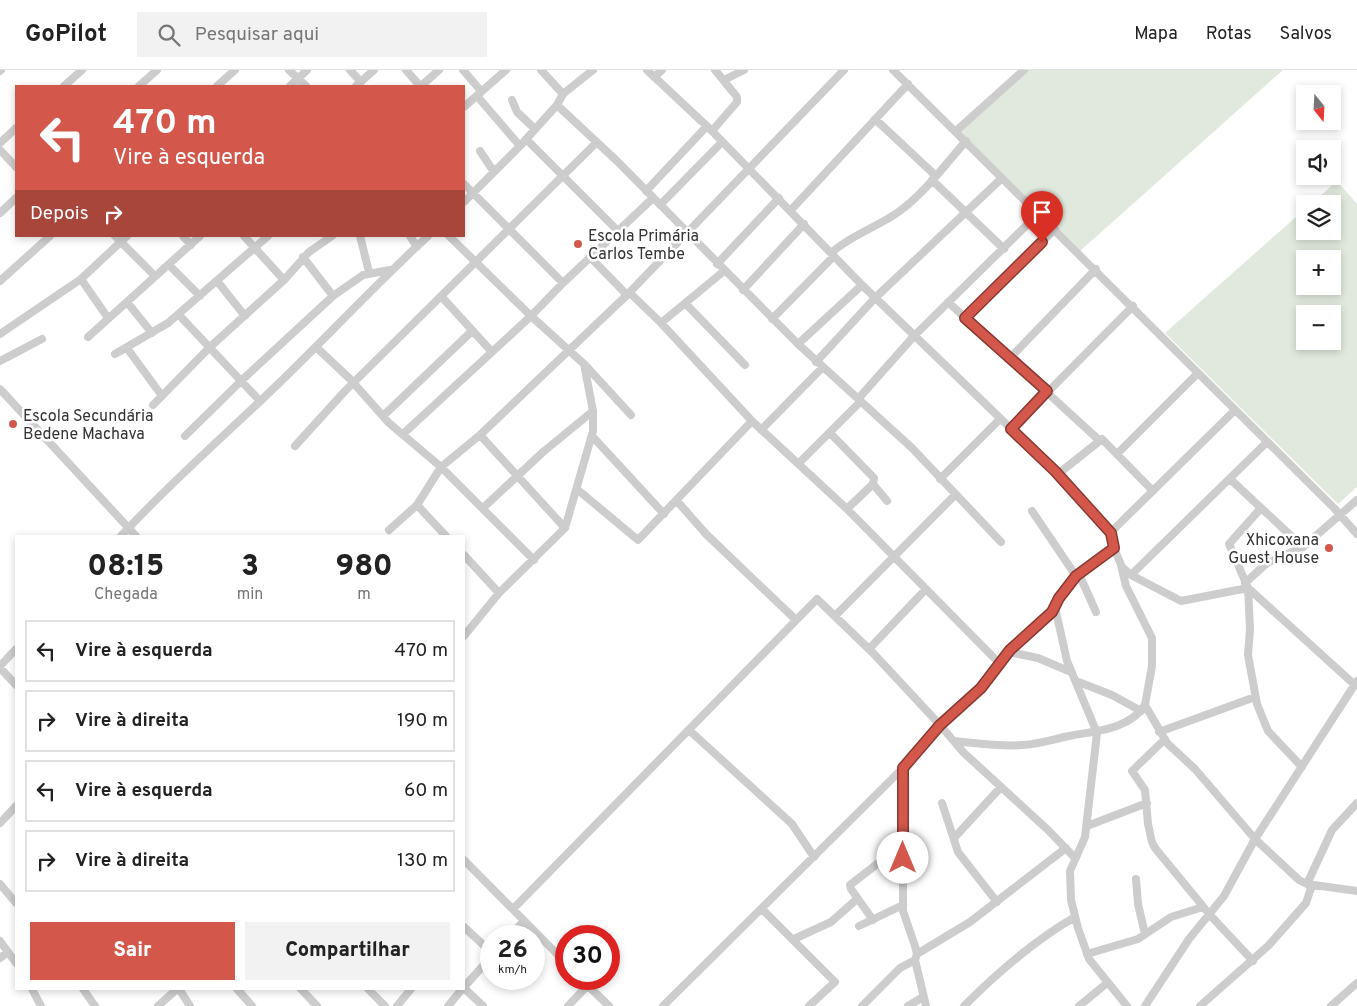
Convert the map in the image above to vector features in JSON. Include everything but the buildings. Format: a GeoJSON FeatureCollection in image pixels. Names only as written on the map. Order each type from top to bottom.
{"type":"FeatureCollection","features":[{"type":"Feature","properties":{"kind":"street"},"geometry":{"type":"LineString","coordinates":[[65,85],[82,70]]}},
{"type":"Feature","properties":{"kind":"street"},"geometry":{"type":"LineString","coordinates":[[218,85],[235,70]]}},
{"type":"Feature","properties":{"kind":"street"},"geometry":{"type":"LineString","coordinates":[[290,70],[305,85]]}},
{"type":"Feature","properties":{"kind":"street"},"geometry":{"type":"LineString","coordinates":[[291,85],[308,70]]}},
{"type":"Feature","properties":{"kind":"street"},"geometry":{"type":"LineString","coordinates":[[350,70],[358,84],[374,70]]}},
{"type":"Feature","properties":{"kind":"street"},"geometry":{"type":"LineString","coordinates":[[406,70],[419,85]]}},
{"type":"Feature","properties":{"kind":"street"},"geometry":{"type":"LineString","coordinates":[[421,85],[439,70]]}},
{"type":"Feature","properties":{"kind":"street"},"geometry":{"type":"LineString","coordinates":[[463,70],[479,94],[523,142],[562,176],[617,230]]}},
{"type":"Feature","properties":{"kind":"street"},"geometry":{"type":"LineString","coordinates":[[465,106],[506,70]]}},
{"type":"Feature","properties":{"kind":"street"},"geometry":{"type":"LineString","coordinates":[[541,70],[563,94]]}},
{"type":"Feature","properties":{"kind":"street"},"geometry":{"type":"LineString","coordinates":[[465,201],[535,129],[557,105],[563,94],[593,70]]}},
{"type":"Feature","properties":{"kind":"street"},"geometry":{"type":"LineString","coordinates":[[647,70],[710,129],[875,298],[1058,474],[1111,533],[1126,586],[1148,627],[1153,643],[1152,666],[1143,708],[1112,727],[1097,732],[1024,745],[954,741]]}},
{"type":"Feature","properties":{"kind":"street"},"geometry":{"type":"LineString","coordinates":[[654,77],[662,70]]}},
{"type":"Feature","properties":{"kind":"street"},"geometry":{"type":"LineString","coordinates":[[646,191],[737,102],[737,97],[715,70]]}},
{"type":"Feature","properties":{"kind":"street"},"geometry":{"type":"LineString","coordinates":[[724,80],[744,70]]}},
{"type":"Feature","properties":{"kind":"street"},"geometry":{"type":"LineString","coordinates":[[390,530],[417,505],[441,468],[480,435],[628,294],[844,70]]}},
{"type":"Feature","properties":{"kind":"street"},"geometry":{"type":"LineString","coordinates":[[893,70],[1096,269],[1341,515],[1357,534]]}},
{"type":"Feature","properties":{"kind":"street"},"geometry":{"type":"LineString","coordinates":[[956,131],[1024,70]]}},
{"type":"Feature","properties":{"kind":"street"},"geometry":{"type":"LineString","coordinates":[[140,85],[155,71]]}},
{"type":"Feature","properties":{"kind":"street"},"geometry":{"type":"LineString","coordinates":[[791,210],[908,84]]}},
{"type":"Feature","properties":{"kind":"street"},"geometry":{"type":"LineString","coordinates":[[512,100],[517,112],[535,129]]}},
{"type":"Feature","properties":{"kind":"street"},"geometry":{"type":"LineString","coordinates":[[557,105],[598,142],[819,365],[912,448],[1001,542]]}},
{"type":"Feature","properties":{"kind":"street"},"geometry":{"type":"LineString","coordinates":[[875,119],[966,213],[1004,249]]}},
{"type":"Feature","properties":{"kind":"street"},"geometry":{"type":"LineString","coordinates":[[0,143],[15,129]]}},
{"type":"Feature","properties":{"kind":"street"},"geometry":{"type":"LineString","coordinates":[[772,319],[832,254],[861,231],[894,214],[915,199],[966,141]]}},
{"type":"Feature","properties":{"kind":"street"},"geometry":{"type":"LineString","coordinates":[[295,446],[441,296],[598,142]]}},
{"type":"Feature","properties":{"kind":"street"},"geometry":{"type":"LineString","coordinates":[[660,204],[722,142]]}},
{"type":"Feature","properties":{"kind":"street"},"geometry":{"type":"LineString","coordinates":[[0,150],[15,166]]}},
{"type":"Feature","properties":{"kind":"street"},"geometry":{"type":"LineString","coordinates":[[480,151],[494,172]]}},
{"type":"Feature","properties":{"kind":"street"},"geometry":{"type":"LineString","coordinates":[[762,430],[875,298],[1002,178]]}},
{"type":"Feature","properties":{"kind":"street"},"geometry":{"type":"LineString","coordinates":[[465,185],[562,283]]}},
{"type":"Feature","properties":{"kind":"street"},"geometry":{"type":"LineString","coordinates":[[403,434],[531,316],[562,283],[653,198]]}},
{"type":"Feature","properties":{"kind":"street"},"geometry":{"type":"LineString","coordinates":[[717,264],[779,198]]}},
{"type":"Feature","properties":{"kind":"street"},"geometry":{"type":"LineString","coordinates":[[0,213],[15,199]]}},
{"type":"Feature","properties":{"kind":"street"},"geometry":{"type":"LineString","coordinates":[[799,463],[830,434],[914,336],[1038,214]]}},
{"type":"Feature","properties":{"kind":"street"},"geometry":{"type":"LineString","coordinates":[[743,290],[804,224]]}},
{"type":"Feature","properties":{"kind":"street"},"geometry":{"type":"LineString","coordinates":[[965,318],[1055,229]]}},
{"type":"Feature","properties":{"kind":"street"},"geometry":{"type":"LineString","coordinates":[[0,281],[49,237]]}},
{"type":"Feature","properties":{"kind":"street"},"geometry":{"type":"LineString","coordinates":[[184,237],[191,244]]}},
{"type":"Feature","properties":{"kind":"street"},"geometry":{"type":"LineString","coordinates":[[88,337],[199,237]]}},
{"type":"Feature","properties":{"kind":"street"},"geometry":{"type":"LineString","coordinates":[[245,237],[284,280]]}},
{"type":"Feature","properties":{"kind":"street"},"geometry":{"type":"LineString","coordinates":[[114,354],[127,348],[179,314],[267,237]]}},
{"type":"Feature","properties":{"kind":"street"},"geometry":{"type":"LineString","coordinates":[[153,405],[210,347],[284,280],[303,257],[331,237]]}},
{"type":"Feature","properties":{"kind":"street"},"geometry":{"type":"LineString","coordinates":[[360,237],[369,272]]}},
{"type":"Feature","properties":{"kind":"street"},"geometry":{"type":"LineString","coordinates":[[411,237],[417,246]]}},
{"type":"Feature","properties":{"kind":"street"},"geometry":{"type":"LineString","coordinates":[[122,535],[316,347],[390,270],[427,237]]}},
{"type":"Feature","properties":{"kind":"street"},"geometry":{"type":"LineString","coordinates":[[450,237],[531,316],[584,364],[631,415]]}},
{"type":"Feature","properties":{"kind":"street"},"geometry":{"type":"LineString","coordinates":[[0,334],[29,319],[81,279],[118,239],[155,276]]}},
{"type":"Feature","properties":{"kind":"street"},"geometry":{"type":"LineString","coordinates":[[303,257],[333,296]]}},
{"type":"Feature","properties":{"kind":"street"},"geometry":{"type":"LineString","coordinates":[[590,257],[661,323],[752,421],[847,509],[1002,665]]}},
{"type":"Feature","properties":{"kind":"street"},"geometry":{"type":"LineString","coordinates":[[169,265],[200,296]]}},
{"type":"Feature","properties":{"kind":"street"},"geometry":{"type":"LineString","coordinates":[[1010,358],[1096,269]]}},
{"type":"Feature","properties":{"kind":"street"},"geometry":{"type":"LineString","coordinates":[[186,436],[242,380],[333,296],[369,272],[390,270]]}},
{"type":"Feature","properties":{"kind":"street"},"geometry":{"type":"LineString","coordinates":[[661,323],[724,271]]}},
{"type":"Feature","properties":{"kind":"street"},"geometry":{"type":"LineString","coordinates":[[81,279],[108,318]]}},
{"type":"Feature","properties":{"kind":"street"},"geometry":{"type":"LineString","coordinates":[[217,281],[245,316]]}},
{"type":"Feature","properties":{"kind":"street"},"geometry":{"type":"LineString","coordinates":[[798,344],[862,285]]}},
{"type":"Feature","properties":{"kind":"street"},"geometry":{"type":"LineString","coordinates":[[441,296],[492,352]]}},
{"type":"Feature","properties":{"kind":"street"},"geometry":{"type":"LineString","coordinates":[[127,302],[152,332]]}},
{"type":"Feature","properties":{"kind":"street"},"geometry":{"type":"LineString","coordinates":[[948,302],[1100,441],[1102,439],[1153,491]]}},
{"type":"Feature","properties":{"kind":"street"},"geometry":{"type":"LineString","coordinates":[[685,304],[745,365]]}},
{"type":"Feature","properties":{"kind":"street"},"geometry":{"type":"LineString","coordinates":[[1011,429],[1133,306]]}},
{"type":"Feature","properties":{"kind":"street"},"geometry":{"type":"LineString","coordinates":[[179,314],[260,401]]}},
{"type":"Feature","properties":{"kind":"street"},"geometry":{"type":"LineString","coordinates":[[383,416],[472,331]]}},
{"type":"Feature","properties":{"kind":"street"},"geometry":{"type":"LineString","coordinates":[[0,361],[42,339]]}},
{"type":"Feature","properties":{"kind":"street"},"geometry":{"type":"LineString","coordinates":[[316,347],[383,416],[483,508],[534,560]]}},
{"type":"Feature","properties":{"kind":"street"},"geometry":{"type":"LineString","coordinates":[[127,348],[162,396]]}},
{"type":"Feature","properties":{"kind":"street"},"geometry":{"type":"LineString","coordinates":[[465,635],[499,593],[565,528],[578,490],[592,436],[594,411],[584,364]]}},
{"type":"Feature","properties":{"kind":"street"},"geometry":{"type":"LineString","coordinates":[[1117,454],[1198,373]]}},
{"type":"Feature","properties":{"kind":"street"},"geometry":{"type":"LineString","coordinates":[[0,389],[135,535]]}},
{"type":"Feature","properties":{"kind":"street"},"geometry":{"type":"LineString","coordinates":[[1111,533],[1235,410]]}},
{"type":"Feature","properties":{"kind":"street"},"geometry":{"type":"LineString","coordinates":[[483,508],[543,452],[594,411]]}},
{"type":"Feature","properties":{"kind":"street"},"geometry":{"type":"LineString","coordinates":[[940,479],[1000,419]]}},
{"type":"Feature","properties":{"kind":"street"},"geometry":{"type":"LineString","coordinates":[[578,490],[638,540],[678,501],[752,421]]}},
{"type":"Feature","properties":{"kind":"street"},"geometry":{"type":"LineString","coordinates":[[830,434],[874,478],[873,484],[847,509]]}},
{"type":"Feature","properties":{"kind":"street"},"geometry":{"type":"LineString","coordinates":[[480,435],[517,478],[565,528]]}},
{"type":"Feature","properties":{"kind":"street"},"geometry":{"type":"LineString","coordinates":[[592,436],[664,514]]}},
{"type":"Feature","properties":{"kind":"street"},"geometry":{"type":"LineString","coordinates":[[1058,474],[1100,441]]}},
{"type":"Feature","properties":{"kind":"street"},"geometry":{"type":"LineString","coordinates":[[1131,575],[1267,442]]}},
{"type":"Feature","properties":{"kind":"street"},"geometry":{"type":"LineString","coordinates":[[1230,479],[1303,546]]}},
{"type":"Feature","properties":{"kind":"street"},"geometry":{"type":"LineString","coordinates":[[873,484],[887,501]]}},
{"type":"Feature","properties":{"kind":"street"},"geometry":{"type":"LineString","coordinates":[[835,616],[955,495]]}},
{"type":"Feature","properties":{"kind":"street"},"geometry":{"type":"LineString","coordinates":[[1121,565],[1131,575],[1181,601],[1247,585],[1267,564],[1303,546],[1357,500]]}},
{"type":"Feature","properties":{"kind":"street"},"geometry":{"type":"LineString","coordinates":[[678,501],[706,534],[796,620]]}},
{"type":"Feature","properties":{"kind":"street"},"geometry":{"type":"LineString","coordinates":[[417,505],[445,535]]}},
{"type":"Feature","properties":{"kind":"street"},"geometry":{"type":"LineString","coordinates":[[1261,508],[1229,542],[1247,585],[1250,629],[1248,655],[1255,696],[1268,731],[1302,767]]}},
{"type":"Feature","properties":{"kind":"street"},"geometry":{"type":"LineString","coordinates":[[1032,511],[1078,575],[1096,612]]}},
{"type":"Feature","properties":{"kind":"street"},"geometry":{"type":"LineString","coordinates":[[663,1006],[903,768],[940,725],[981,688],[1002,665],[1009,652],[1055,607],[1059,598],[1078,575],[1114,548]]}},
{"type":"Feature","properties":{"kind":"street"},"geometry":{"type":"LineString","coordinates":[[465,556],[499,593]]}},
{"type":"Feature","properties":{"kind":"street"},"geometry":{"type":"LineString","coordinates":[[1145,1006],[1189,939],[1224,896],[1255,839],[1356,682],[1247,585]]}},
{"type":"Feature","properties":{"kind":"street"},"geometry":{"type":"LineString","coordinates":[[869,649],[926,589]]}},
{"type":"Feature","properties":{"kind":"street"},"geometry":{"type":"LineString","coordinates":[[513,909],[661,761],[817,600],[869,649],[972,761],[1075,858]]}},
{"type":"Feature","properties":{"kind":"street"},"geometry":{"type":"LineString","coordinates":[[1055,607],[1072,672],[1097,732],[1085,837],[1069,876],[1075,917],[1087,954],[1107,983],[1127,1006]]}},
{"type":"Feature","properties":{"kind":"street"},"geometry":{"type":"LineString","coordinates":[[15,650],[0,667],[15,684]]}},
{"type":"Feature","properties":{"kind":"street"},"geometry":{"type":"LineString","coordinates":[[1009,652],[1038,658],[1072,672]]}},
{"type":"Feature","properties":{"kind":"street"},"geometry":{"type":"LineString","coordinates":[[1076,681],[1143,708],[1165,739],[1195,769],[1255,839],[1299,880],[1309,884],[1357,891]]}},
{"type":"Feature","properties":{"kind":"street"},"geometry":{"type":"LineString","coordinates":[[1160,732],[1255,696]]}},
{"type":"Feature","properties":{"kind":"street"},"geometry":{"type":"LineString","coordinates":[[689,730],[792,824],[814,857]]}},
{"type":"Feature","properties":{"kind":"street"},"geometry":{"type":"LineString","coordinates":[[1165,739],[1132,769],[1132,772],[1145,790],[1152,842],[1203,907],[1253,961]]}},
{"type":"Feature","properties":{"kind":"street"},"geometry":{"type":"LineString","coordinates":[[903,768],[903,905],[926,1006]]}},
{"type":"Feature","properties":{"kind":"street"},"geometry":{"type":"LineString","coordinates":[[954,838],[1001,787]]}},
{"type":"Feature","properties":{"kind":"street"},"geometry":{"type":"LineString","coordinates":[[942,803],[958,852],[997,902]]}},
{"type":"Feature","properties":{"kind":"street"},"geometry":{"type":"LineString","coordinates":[[1087,826],[1147,803]]}},
{"type":"Feature","properties":{"kind":"street"},"geometry":{"type":"LineString","coordinates":[[1357,803],[1357,808]]}},
{"type":"Feature","properties":{"kind":"street"},"geometry":{"type":"LineString","coordinates":[[1200,1006],[1253,961],[1302,908],[1309,884],[1332,830],[1357,803]]}},
{"type":"Feature","properties":{"kind":"street"},"geometry":{"type":"LineString","coordinates":[[0,823],[15,807]]}},
{"type":"Feature","properties":{"kind":"street"},"geometry":{"type":"LineString","coordinates":[[862,1006],[900,968],[970,922],[1066,848]]}},
{"type":"Feature","properties":{"kind":"street"},"geometry":{"type":"LineString","coordinates":[[873,920],[857,899],[850,885],[877,864],[903,858]]}},
{"type":"Feature","properties":{"kind":"street"},"geometry":{"type":"LineString","coordinates":[[465,861],[555,953]]}},
{"type":"Feature","properties":{"kind":"street"},"geometry":{"type":"LineString","coordinates":[[1136,879],[1138,904],[1145,934]]}},
{"type":"Feature","properties":{"kind":"street"},"geometry":{"type":"LineString","coordinates":[[0,884],[15,903]]}},
{"type":"Feature","properties":{"kind":"street"},"geometry":{"type":"LineString","coordinates":[[794,940],[831,922],[857,899]]}},
{"type":"Feature","properties":{"kind":"street"},"geometry":{"type":"LineString","coordinates":[[859,926],[903,905]]}},
{"type":"Feature","properties":{"kind":"street"},"geometry":{"type":"LineString","coordinates":[[1087,954],[1135,940],[1171,917],[1203,907]]}},
{"type":"Feature","properties":{"kind":"street"},"geometry":{"type":"LineString","coordinates":[[762,909],[835,982],[809,1006]]}},
{"type":"Feature","properties":{"kind":"street"},"geometry":{"type":"LineString","coordinates":[[964,1006],[1035,945],[1075,917]]}},
{"type":"Feature","properties":{"kind":"street"},"geometry":{"type":"LineString","coordinates":[[520,925],[524,921]]}},
{"type":"Feature","properties":{"kind":"street"},"geometry":{"type":"LineString","coordinates":[[465,927],[480,941]]}},
{"type":"Feature","properties":{"kind":"street"},"geometry":{"type":"LineString","coordinates":[[0,941],[15,962]]}},
{"type":"Feature","properties":{"kind":"street"},"geometry":{"type":"LineString","coordinates":[[0,958],[8,952]]}},
{"type":"Feature","properties":{"kind":"street"},"geometry":{"type":"LineString","coordinates":[[465,986],[480,969]]}},
{"type":"Feature","properties":{"kind":"street"},"geometry":{"type":"LineString","coordinates":[[1079,1006],[1107,983]]}},
{"type":"Feature","properties":{"kind":"street"},"geometry":{"type":"LineString","coordinates":[[1330,1006],[1357,983]]}},
{"type":"Feature","properties":{"kind":"street"},"geometry":{"type":"LineString","coordinates":[[33,990],[41,1006]]}},
{"type":"Feature","properties":{"kind":"street"},"geometry":{"type":"LineString","coordinates":[[84,990],[95,1006]]}},
{"type":"Feature","properties":{"kind":"street"},"geometry":{"type":"LineString","coordinates":[[158,1006],[177,990]]}},
{"type":"Feature","properties":{"kind":"street"},"geometry":{"type":"LineString","coordinates":[[179,990],[190,1006]]}},
{"type":"Feature","properties":{"kind":"street"},"geometry":{"type":"LineString","coordinates":[[238,990],[252,1006]]}},
{"type":"Feature","properties":{"kind":"street"},"geometry":{"type":"LineString","coordinates":[[302,990],[317,1006]]}},
{"type":"Feature","properties":{"kind":"street"},"geometry":{"type":"LineString","coordinates":[[369,990],[385,1006]]}},
{"type":"Feature","properties":{"kind":"street"},"geometry":{"type":"LineString","coordinates":[[397,1006],[410,990]]}},
{"type":"Feature","properties":{"kind":"street"},"geometry":{"type":"LineString","coordinates":[[448,1006],[461,990]]}},
{"type":"Feature","properties":{"kind":"street"},"geometry":{"type":"LineString","coordinates":[[465,990],[483,1006]]}},
{"type":"Feature","properties":{"kind":"street"},"geometry":{"type":"LineString","coordinates":[[568,1006],[583,990]]}},
{"type":"Feature","properties":{"kind":"street"},"geometry":{"type":"LineString","coordinates":[[593,990],[609,1006]]}},
{"type":"Feature","properties":{"kind":"street"},"geometry":{"type":"LineString","coordinates":[[908,1006],[923,997]]}},
{"type":"Feature","properties":{"kind":"shaded area"},"geometry":{"type":"Polygon","coordinates":[[[1028,70],[1283,70],[1080,251],[960,131],[1028,70]]]}},
{"type":"Feature","properties":{"kind":"shaded area"},"geometry":{"type":"Polygon","coordinates":[[[1332,185],[1340,185],[1357,204],[1357,487],[1338,504],[1165,333],[1296,217],[1296,240],[1341,240],[1341,195],[1321,195],[1332,185]]]}},
{"type":"Feature","properties":{"kind":"place","name":"Escola Primária Carlos Tembe"},"geometry":{"type":"Point","coordinates":[578,244]}},
{"type":"Feature","properties":{"kind":"place","name":"Escola Secundária Bedene Machava"},"geometry":{"type":"Point","coordinates":[13,424]}},
{"type":"Feature","properties":{"kind":"place","name":"Xhicoxana Guest House"},"geometry":{"type":"Point","coordinates":[1329,548]}},
{"type":"Feature","properties":{"kind":"route"},"geometry":{"type":"LineString","coordinates":[[903,858],[903,768],[940,725],[981,688],[1002,665],[1010,650],[1052,612],[1059,598],[1076,576],[1112,552],[1114,548],[1111,533],[1055,471],[1011,429],[1047,391],[965,318],[1042,242]]}}]}
